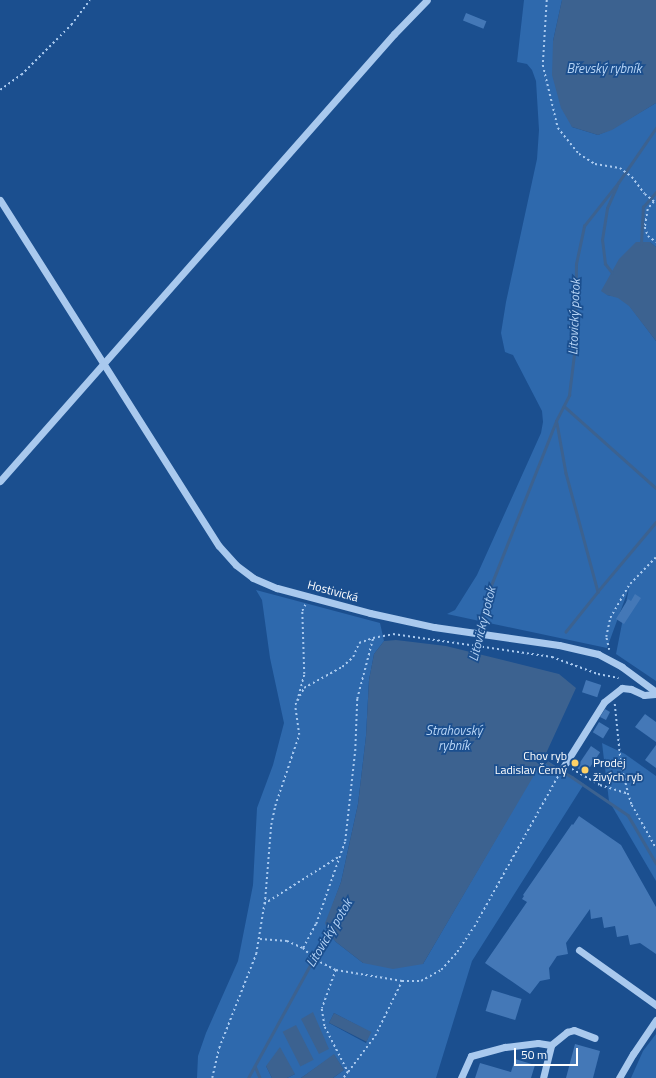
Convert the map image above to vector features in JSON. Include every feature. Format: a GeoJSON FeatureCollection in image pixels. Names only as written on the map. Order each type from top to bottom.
{"type":"FeatureCollection","features":[{"type":"Feature","properties":{"kind":"street"},"geometry":{"type":"LineString","coordinates":[[0,481],[104,365],[394,34],[427,0]]}},
{"type":"Feature","properties":{"kind":"street","name":"Hostivická"},"geometry":{"type":"LineString","coordinates":[[0,200],[219,546],[236,565],[253,578],[277,588],[370,613],[434,627],[559,644],[598,654],[622,667],[656,693]]}},
{"type":"Feature","properties":{"kind":"street"},"geometry":{"type":"LineString","coordinates":[[562,769],[604,702],[622,688],[631,689],[644,695],[656,693]]}},
{"type":"Feature","properties":{"kind":"street"},"geometry":{"type":"LineString","coordinates":[[579,950],[656,1005]]}},
{"type":"Feature","properties":{"kind":"street"},"geometry":{"type":"LineString","coordinates":[[620,1078],[633,1054],[656,1020]]}},
{"type":"Feature","properties":{"kind":"street"},"geometry":{"type":"LineString","coordinates":[[542,1078],[551,1045],[567,1032],[574,1030],[595,1038]]}},
{"type":"Feature","properties":{"kind":"street"},"geometry":{"type":"LineString","coordinates":[[461,1078],[471,1056],[506,1047],[538,1043],[551,1045]]}},
{"type":"Feature","properties":{"kind":"path"},"geometry":{"type":"LineString","coordinates":[[0,90],[21,75],[71,25],[90,0]]}},
{"type":"Feature","properties":{"kind":"path"},"geometry":{"type":"LineString","coordinates":[[548,0],[543,65],[558,128],[579,154],[595,164],[620,168],[632,177],[645,194],[655,203],[648,209],[645,227],[648,236],[656,242]]}},
{"type":"Feature","properties":{"kind":"path"},"geometry":{"type":"LineString","coordinates":[[612,661],[606,637],[610,618],[630,584],[656,557]]}},
{"type":"Feature","properties":{"kind":"path"},"geometry":{"type":"LineString","coordinates":[[212,1078],[219,1048],[256,954],[264,904],[271,825],[275,806],[299,735],[296,704],[304,674],[302,611],[309,596]]}},
{"type":"Feature","properties":{"kind":"path"},"geometry":{"type":"LineString","coordinates":[[296,704],[304,688],[342,667],[353,657],[359,643],[373,638],[393,634],[552,657],[598,674],[619,678],[622,667]]}},
{"type":"Feature","properties":{"kind":"path"},"geometry":{"type":"LineString","coordinates":[[303,948],[316,924],[345,841],[355,751],[357,699],[373,638]]}},
{"type":"Feature","properties":{"kind":"path"},"geometry":{"type":"LineString","coordinates":[[615,694],[617,735],[628,793],[632,805],[656,848]]}},
{"type":"Feature","properties":{"kind":"path"},"geometry":{"type":"LineString","coordinates":[[259,939],[287,941],[303,948],[316,960],[336,970],[402,981],[421,981],[441,970],[457,952],[474,927],[562,769],[600,785],[628,793]]}},
{"type":"Feature","properties":{"kind":"path"},"geometry":{"type":"LineString","coordinates":[[264,904],[340,856]]}},
{"type":"Feature","properties":{"kind":"path"},"geometry":{"type":"LineString","coordinates":[[336,970],[322,1009],[325,1027],[348,1072]]}},
{"type":"Feature","properties":{"kind":"path"},"geometry":{"type":"LineString","coordinates":[[344,1078],[375,1036],[402,981]]}},
{"type":"Feature","properties":{"kind":"shaded area"},"geometry":{"type":"Polygon","coordinates":[[[524,0],[562,0],[553,41],[572,127],[598,135],[612,129],[656,103],[656,247],[650,242],[607,295],[618,297],[629,305],[656,341],[656,681],[616,654],[629,588],[607,648],[447,614],[455,610],[477,575],[541,433],[543,422],[542,411],[513,355],[505,352],[501,333],[506,302],[537,159],[539,130],[536,81],[532,70],[527,64],[517,62],[524,0]]]}},
{"type":"Feature","properties":{"kind":"shaded area"},"geometry":{"type":"Polygon","coordinates":[[[256,590],[380,623],[384,641],[374,654],[369,680],[366,736],[358,804],[341,882],[326,923],[328,932],[336,942],[363,963],[423,964],[543,758],[584,784],[472,961],[436,1078],[333,1078],[344,1070],[334,1055],[301,1078],[287,1078],[295,1074],[266,1066],[272,1078],[197,1078],[198,1056],[206,1033],[238,961],[253,885],[257,808],[273,765],[284,723],[270,658],[262,600],[256,590]],[[334,1013],[329,1023],[366,1043],[370,1032],[334,1013]]]}},
{"type":"Feature","properties":{"kind":"shaded area"},"geometry":{"type":"Polygon","coordinates":[[[602,743],[625,754],[656,776],[656,881],[609,801],[602,743]]]}},
{"type":"Feature","properties":{"kind":"shaded area"},"geometry":{"type":"Polygon","coordinates":[[[656,1034],[656,1078],[631,1078],[643,1051],[656,1034]]]}},
{"type":"Feature","properties":{"kind":"water","name":"Břevský rybník"},"geometry":{"type":"Polygon","coordinates":[[[562,0],[656,0],[656,103],[612,130],[598,135],[572,127],[561,108],[552,75],[553,41],[562,0]]]}},
{"type":"Feature","properties":{"kind":"water"},"geometry":{"type":"Polygon","coordinates":[[[636,242],[650,242],[656,247],[656,341],[629,306],[618,298],[607,295],[601,291],[619,259],[636,242]]]}},
{"type":"Feature","properties":{"kind":"water","name":"Strahovský rybník"},"geometry":{"type":"Polygon","coordinates":[[[396,640],[446,646],[559,674],[576,688],[543,760],[423,964],[393,969],[363,963],[336,942],[328,932],[325,923],[341,882],[358,804],[366,736],[369,680],[374,654],[384,641],[396,640]]]}},
{"type":"Feature","properties":{"kind":"water"},"geometry":{"type":"Polygon","coordinates":[[[313,1012],[329,1049],[319,1054],[301,1019],[313,1012]]]}},
{"type":"Feature","properties":{"kind":"water"},"geometry":{"type":"Polygon","coordinates":[[[334,1013],[371,1032],[366,1042],[329,1023],[334,1013]]]}},
{"type":"Feature","properties":{"kind":"water"},"geometry":{"type":"Polygon","coordinates":[[[296,1025],[314,1060],[300,1067],[283,1032],[296,1025]]]}},
{"type":"Feature","properties":{"kind":"water"},"geometry":{"type":"Polygon","coordinates":[[[280,1047],[295,1074],[287,1078],[272,1078],[266,1066],[280,1047]]]}},
{"type":"Feature","properties":{"kind":"water"},"geometry":{"type":"Polygon","coordinates":[[[334,1054],[344,1070],[333,1078],[301,1078],[334,1054]]]}},
{"type":"Feature","properties":{"kind":"building"},"geometry":{"type":"Polygon","coordinates":[[[466,13],[486,21],[483,29],[463,20],[466,13]]]}},
{"type":"Feature","properties":{"kind":"building"},"geometry":{"type":"Polygon","coordinates":[[[635,594],[641,598],[624,624],[616,619],[628,599],[631,601],[635,594]]]}},
{"type":"Feature","properties":{"kind":"building"},"geometry":{"type":"Polygon","coordinates":[[[586,680],[601,685],[597,697],[582,692],[586,680]]]}},
{"type":"Feature","properties":{"kind":"building"},"geometry":{"type":"Polygon","coordinates":[[[605,709],[610,712],[606,720],[600,717],[605,709]]]}},
{"type":"Feature","properties":{"kind":"building"},"geometry":{"type":"Polygon","coordinates":[[[645,714],[656,722],[656,742],[635,727],[645,714]]]}},
{"type":"Feature","properties":{"kind":"building"},"geometry":{"type":"Polygon","coordinates":[[[599,722],[609,728],[603,738],[593,732],[599,722]]]}},
{"type":"Feature","properties":{"kind":"building"},"geometry":{"type":"Polygon","coordinates":[[[656,745],[656,768],[645,760],[656,745]]]}},
{"type":"Feature","properties":{"kind":"building"},"geometry":{"type":"Polygon","coordinates":[[[591,746],[600,752],[586,774],[576,768],[591,746]]]}},
{"type":"Feature","properties":{"kind":"building"},"geometry":{"type":"Polygon","coordinates":[[[579,816],[621,845],[656,907],[656,954],[640,943],[630,945],[628,935],[617,937],[615,926],[604,928],[602,917],[591,919],[590,909],[566,943],[568,954],[557,956],[549,968],[550,979],[540,981],[530,994],[485,963],[527,902],[522,899],[524,896],[523,895],[579,816]]]}},
{"type":"Feature","properties":{"kind":"building"},"geometry":{"type":"Polygon","coordinates":[[[492,990],[522,999],[515,1020],[486,1011],[492,990]]]}},
{"type":"Feature","properties":{"kind":"building"},"geometry":{"type":"Polygon","coordinates":[[[575,1044],[600,1051],[593,1078],[566,1078],[575,1044]]]}},
{"type":"Feature","properties":{"kind":"building"},"geometry":{"type":"Polygon","coordinates":[[[515,1059],[535,1065],[531,1078],[475,1078],[480,1063],[511,1072],[515,1059]]]}},
{"type":"Feature","properties":{"kind":"waterway","name":"Litovický potok"},"geometry":{"type":"LineString","coordinates":[[474,655],[486,598],[556,421],[569,395],[575,346],[576,264],[584,226],[618,183],[656,128]]}},
{"type":"Feature","properties":{"kind":"waterway"},"geometry":{"type":"LineString","coordinates":[[612,273],[605,264],[602,240],[607,208],[617,186]]}},
{"type":"Feature","properties":{"kind":"waterway"},"geometry":{"type":"LineString","coordinates":[[641,244],[643,207],[656,192]]}},
{"type":"Feature","properties":{"kind":"waterway"},"geometry":{"type":"LineString","coordinates":[[564,406],[656,488]]}},
{"type":"Feature","properties":{"kind":"waterway"},"geometry":{"type":"LineString","coordinates":[[557,423],[566,473],[598,592],[566,632]]}},
{"type":"Feature","properties":{"kind":"waterway"},"geometry":{"type":"LineString","coordinates":[[598,591],[656,522]]}},
{"type":"Feature","properties":{"kind":"waterway"},"geometry":{"type":"LineString","coordinates":[[541,759],[572,777],[628,815],[656,863]]}},
{"type":"Feature","properties":{"kind":"waterway","name":"Litovický potok"},"geometry":{"type":"LineString","coordinates":[[248,1078],[330,929]]}},
{"type":"Feature","properties":{"kind":"waterway"},"geometry":{"type":"LineString","coordinates":[[255,1066],[260,1078]]}},
{"type":"Feature","properties":{"kind":"place","name":"Chov ryb Ladislav Černý"},"geometry":{"type":"Point","coordinates":[575,763]}},
{"type":"Feature","properties":{"kind":"place","name":"Prodej živých ryb"},"geometry":{"type":"Point","coordinates":[585,770]}}]}
